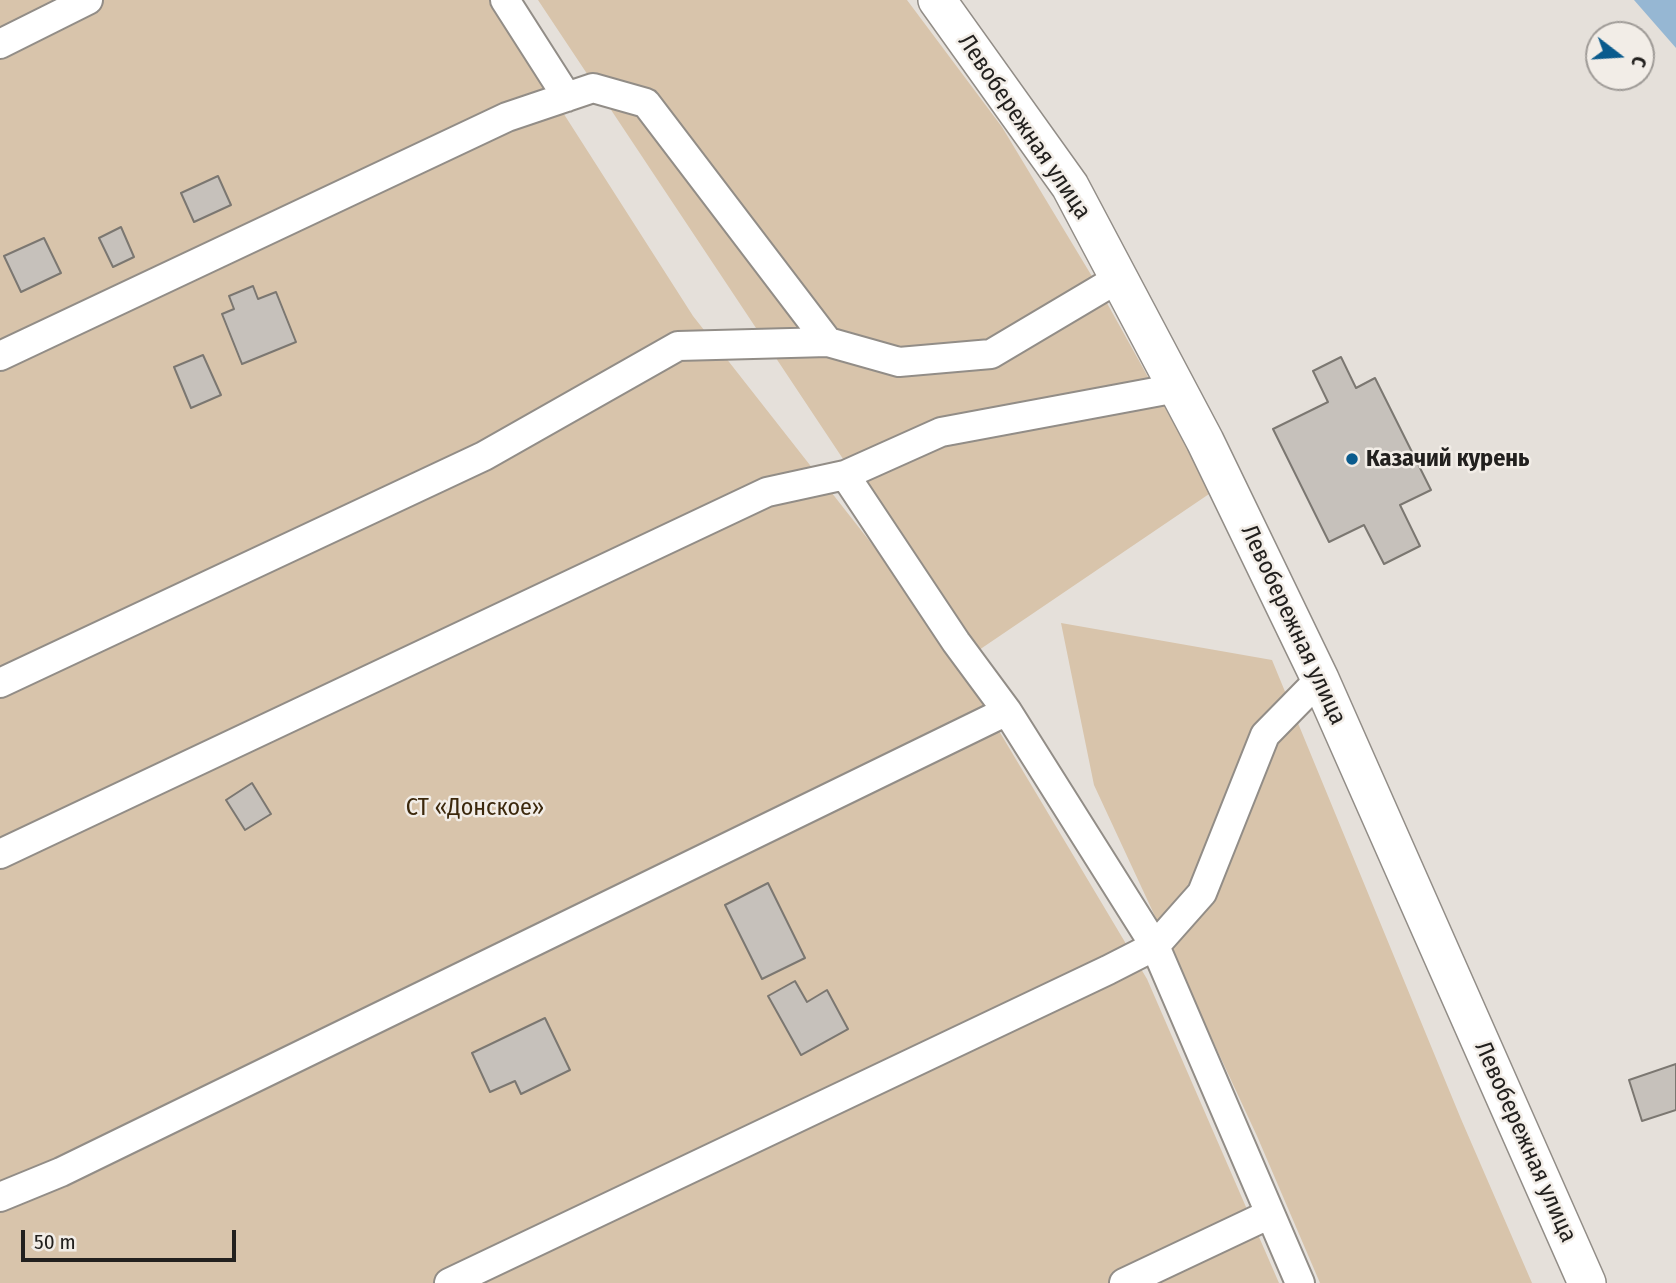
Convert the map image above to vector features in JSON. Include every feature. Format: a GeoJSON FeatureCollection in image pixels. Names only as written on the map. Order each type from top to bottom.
{"type":"FeatureCollection","features":[{"type":"Feature","properties":{"kind":"main road","name":"Левобережная улица"},"geometry":{"type":"LineString","coordinates":[[937,0],[1070,186],[1205,441],[1320,679],[1587,1283]]}},
{"type":"Feature","properties":{"kind":"lane"},"geometry":{"type":"LineString","coordinates":[[0,44],[88,0]]}},
{"type":"Feature","properties":{"kind":"lane"},"geometry":{"type":"LineString","coordinates":[[505,0],[567,97]]}},
{"type":"Feature","properties":{"kind":"lane"},"geometry":{"type":"LineString","coordinates":[[0,356],[507,117],[593,88],[646,103],[828,342]]}},
{"type":"Feature","properties":{"kind":"lane"},"geometry":{"type":"LineString","coordinates":[[0,683],[484,456],[678,346],[828,342],[899,362],[992,354],[1119,278]]}},
{"type":"Feature","properties":{"kind":"lane"},"geometry":{"type":"LineString","coordinates":[[0,855],[767,492],[845,475],[941,432],[1177,388]]}},
{"type":"Feature","properties":{"kind":"lane"},"geometry":{"type":"LineString","coordinates":[[845,475],[956,642],[1007,711],[1155,946],[1300,1283]]}},
{"type":"Feature","properties":{"kind":"lane"},"geometry":{"type":"LineString","coordinates":[[449,1283],[1155,946],[1202,893],[1265,735],[1320,679]]}},
{"type":"Feature","properties":{"kind":"lane"},"geometry":{"type":"LineString","coordinates":[[0,1197],[73,1166],[1007,711]]}},
{"type":"Feature","properties":{"kind":"lane"},"geometry":{"type":"LineString","coordinates":[[1124,1283],[1270,1214]]}},
{"type":"Feature","properties":{"kind":"green space","name":"СТ «Донское»"},"geometry":{"type":"Polygon","coordinates":[[[0,0],[491,0],[693,316],[937,627],[1147,979],[1279,1283],[0,1283],[0,0]]]}},
{"type":"Feature","properties":{"kind":"green space"},"geometry":{"type":"Polygon","coordinates":[[[538,0],[907,0],[1002,127],[1093,278],[1212,492],[979,650],[863,489],[538,0]]]}},
{"type":"Feature","properties":{"kind":"green space"},"geometry":{"type":"Polygon","coordinates":[[[1061,623],[1272,660],[1461,1119],[1532,1283],[1320,1283],[1257,1136],[1094,785],[1061,623]]]}},
{"type":"Feature","properties":{"kind":"water"},"geometry":{"type":"Polygon","coordinates":[[[1634,0],[1676,0],[1676,48],[1655,21],[1634,0]]]}},
{"type":"Feature","properties":{"kind":"building"},"geometry":{"type":"Polygon","coordinates":[[[218,176],[231,205],[194,222],[181,193],[218,176]]]}},
{"type":"Feature","properties":{"kind":"building"},"geometry":{"type":"Polygon","coordinates":[[[121,227],[134,257],[113,267],[99,238],[121,227]]]}},
{"type":"Feature","properties":{"kind":"building"},"geometry":{"type":"Polygon","coordinates":[[[44,238],[61,273],[21,292],[4,256],[44,238]]]}},
{"type":"Feature","properties":{"kind":"building"},"geometry":{"type":"Polygon","coordinates":[[[253,286],[258,299],[276,292],[296,342],[242,364],[222,314],[234,309],[229,296],[253,286]]]}},
{"type":"Feature","properties":{"kind":"building"},"geometry":{"type":"Polygon","coordinates":[[[203,355],[221,395],[191,408],[174,367],[203,355]]]}},
{"type":"Feature","properties":{"kind":"building","name":"Казачий курень"},"geometry":{"type":"Polygon","coordinates":[[[1341,357],[1356,388],[1375,378],[1431,490],[1400,505],[1420,546],[1384,564],[1364,525],[1329,542],[1273,429],[1328,402],[1313,371],[1341,357]]]}},
{"type":"Feature","properties":{"kind":"building"},"geometry":{"type":"Polygon","coordinates":[[[252,783],[271,814],[245,830],[226,800],[252,783]]]}},
{"type":"Feature","properties":{"kind":"building"},"geometry":{"type":"Polygon","coordinates":[[[768,883],[805,958],[762,979],[725,905],[768,883]]]}},
{"type":"Feature","properties":{"kind":"building"},"geometry":{"type":"Polygon","coordinates":[[[795,981],[807,1002],[827,990],[848,1029],[801,1055],[768,996],[795,981]]]}},
{"type":"Feature","properties":{"kind":"building"},"geometry":{"type":"Polygon","coordinates":[[[545,1018],[570,1070],[521,1094],[515,1081],[490,1092],[472,1053],[545,1018]]]}},
{"type":"Feature","properties":{"kind":"building"},"geometry":{"type":"Polygon","coordinates":[[[1676,1064],[1676,1110],[1642,1121],[1629,1080],[1676,1064]]]}},
{"type":"Feature","properties":{"kind":"place","name":"Казачий курень"},"geometry":{"type":"Point","coordinates":[1352,459]}}]}
